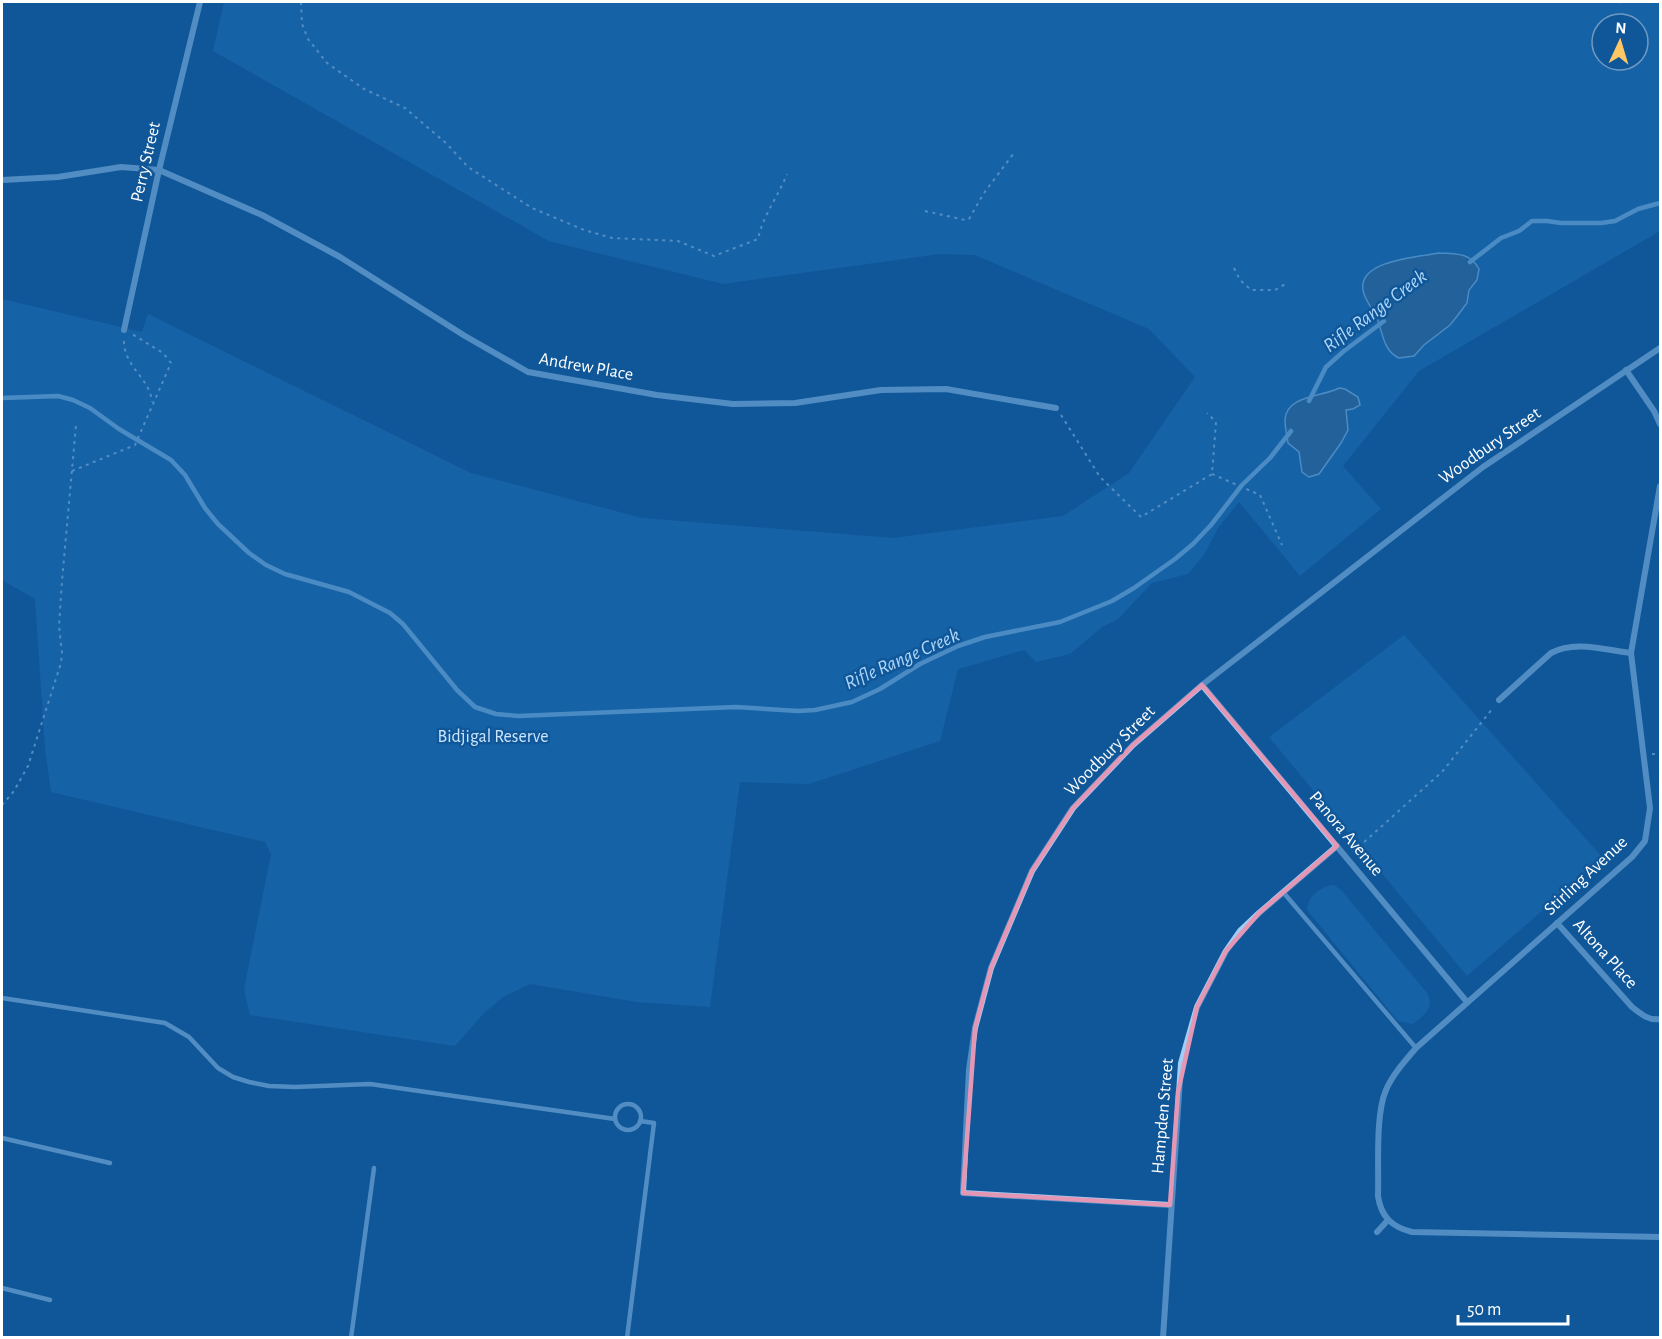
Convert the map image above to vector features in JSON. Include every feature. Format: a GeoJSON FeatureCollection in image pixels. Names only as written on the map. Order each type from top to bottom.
{"type":"FeatureCollection","features":[{"type":"Feature","properties":{"kind":"street","name":"Perry Street"},"geometry":{"type":"LineString","coordinates":[[124,330],[159,170],[200,2]]}},
{"type":"Feature","properties":{"kind":"street","name":"Andrew Place"},"geometry":{"type":"LineString","coordinates":[[2,180],[58,177],[121,167],[159,170],[262,215],[340,257],[465,336],[528,372],[657,395],[733,404],[795,403],[881,390],[946,389],[1056,408]]}},
{"type":"Feature","properties":{"kind":"street","name":"Woodbury Street"},"geometry":{"type":"LineString","coordinates":[[1170,1205],[963,1193],[969,1070],[975,1028],[991,968],[1032,871],[1073,808],[1133,745],[1202,685],[1483,467],[1660,348]]}},
{"type":"Feature","properties":{"kind":"street"},"geometry":{"type":"LineString","coordinates":[[1626,370],[1654,411],[1660,424]]}},
{"type":"Feature","properties":{"kind":"street","name":"Stirling Avenue"},"geometry":{"type":"LineString","coordinates":[[1388,1220],[1381,1210],[1378,1196],[1381,1108],[1391,1080],[1416,1048],[1632,857],[1645,841],[1650,808],[1631,653],[1660,486]]}},
{"type":"Feature","properties":{"kind":"street"},"geometry":{"type":"LineString","coordinates":[[1499,700],[1551,653],[1559,649],[1573,646],[1631,653]]}},
{"type":"Feature","properties":{"kind":"street","name":"Panora Avenue"},"geometry":{"type":"LineString","coordinates":[[1202,685],[1467,1002]]}},
{"type":"Feature","properties":{"kind":"street","name":"Hampden Street"},"geometry":{"type":"LineString","coordinates":[[1163,1338],[1181,1063],[1197,1007],[1226,951],[1240,931],[1337,846]]}},
{"type":"Feature","properties":{"kind":"street","name":"Altona Place"},"geometry":{"type":"LineString","coordinates":[[1557,923],[1642,1016],[1654,1020],[1660,1019]]}},
{"type":"Feature","properties":{"kind":"street"},"geometry":{"type":"LineString","coordinates":[[1377,1232],[1388,1220],[1398,1228],[1412,1232],[1660,1237]]}},
{"type":"Feature","properties":{"kind":"lane"},"geometry":{"type":"LineString","coordinates":[[1283,892],[1416,1048]]}},
{"type":"Feature","properties":{"kind":"lane"},"geometry":{"type":"LineString","coordinates":[[2,999],[165,1023],[189,1037],[218,1068],[233,1077],[269,1086],[370,1084],[615,1119]]}},
{"type":"Feature","properties":{"kind":"lane"},"geometry":{"type":"LineString","coordinates":[[627,1104],[638,1109],[640,1121],[632,1129],[625,1130],[618,1126],[615,1119],[619,1108],[627,1104]]}},
{"type":"Feature","properties":{"kind":"lane"},"geometry":{"type":"LineString","coordinates":[[627,1338],[654,1123],[640,1121]]}},
{"type":"Feature","properties":{"kind":"lane"},"geometry":{"type":"LineString","coordinates":[[2,1138],[110,1163]]}},
{"type":"Feature","properties":{"kind":"lane"},"geometry":{"type":"LineString","coordinates":[[351,1338],[374,1168]]}},
{"type":"Feature","properties":{"kind":"lane"},"geometry":{"type":"LineString","coordinates":[[2,1288],[50,1300]]}},
{"type":"Feature","properties":{"kind":"path"},"geometry":{"type":"LineString","coordinates":[[301,2],[300,15],[308,39],[327,63],[364,89],[405,108],[447,144],[468,167],[532,208],[584,230],[612,238],[678,241],[714,256],[758,239],[762,223],[787,174]]}},
{"type":"Feature","properties":{"kind":"path"},"geometry":{"type":"LineString","coordinates":[[926,211],[969,219],[984,193],[1014,153]]}},
{"type":"Feature","properties":{"kind":"path"},"geometry":{"type":"LineString","coordinates":[[1234,268],[1240,280],[1251,290],[1275,290],[1287,283]]}},
{"type":"Feature","properties":{"kind":"path"},"geometry":{"type":"LineString","coordinates":[[124,330],[124,353],[148,386],[152,405]]}},
{"type":"Feature","properties":{"kind":"path"},"geometry":{"type":"LineString","coordinates":[[72,471],[135,445],[171,363],[163,353],[124,330]]}},
{"type":"Feature","properties":{"kind":"path"},"geometry":{"type":"LineString","coordinates":[[1056,408],[1100,477],[1141,517],[1212,474]]}},
{"type":"Feature","properties":{"kind":"path"},"geometry":{"type":"LineString","coordinates":[[1207,412],[1216,422],[1212,474]]}},
{"type":"Feature","properties":{"kind":"path"},"geometry":{"type":"LineString","coordinates":[[2,805],[14,791],[28,766],[61,663],[59,615],[76,424]]}},
{"type":"Feature","properties":{"kind":"path"},"geometry":{"type":"LineString","coordinates":[[1212,474],[1260,495],[1282,545]]}},
{"type":"Feature","properties":{"kind":"path"},"geometry":{"type":"LineString","coordinates":[[1346,858],[1442,772],[1499,700]]}},
{"type":"Feature","properties":{"kind":"highlighted area"},"geometry":{"type":"Polygon","coordinates":[[[1202,685],[1337,846],[1259,913],[1226,951],[1197,1007],[1178,1092],[1170,1205],[963,1193],[975,1028],[991,968],[1032,871],[1073,808],[1133,745],[1202,685]]]}},
{"type":"Feature","properties":{"kind":"green space","name":"Bidjigal Reserve"},"geometry":{"type":"Polygon","coordinates":[[[224,2],[1660,2],[1660,231],[1419,371],[1343,466],[1381,509],[1300,576],[1239,502],[1218,528],[1204,555],[1188,574],[1152,583],[1118,619],[1102,627],[1070,654],[1036,662],[1024,650],[958,669],[940,741],[809,784],[740,782],[710,1007],[637,1002],[530,984],[503,997],[484,1013],[455,1046],[250,1015],[244,989],[271,854],[265,842],[51,792],[45,748],[35,599],[2,580],[2,299],[142,332],[148,314],[471,473],[642,518],[893,538],[1063,516],[1129,473],[1195,377],[1149,329],[975,255],[940,254],[723,284],[549,241],[213,51],[224,2]]]}},
{"type":"Feature","properties":{"kind":"green space"},"geometry":{"type":"Polygon","coordinates":[[[1404,635],[1603,858],[1467,976],[1269,737],[1404,635]]]}},
{"type":"Feature","properties":{"kind":"green space"},"geometry":{"type":"Polygon","coordinates":[[[1334,885],[1341,890],[1428,994],[1429,1008],[1413,1024],[1398,1021],[1307,910],[1310,900],[1316,893],[1324,887],[1334,885]]]}},
{"type":"Feature","properties":{"kind":"water"},"geometry":{"type":"Polygon","coordinates":[[[1439,253],[1462,255],[1471,259],[1479,269],[1477,280],[1469,290],[1467,303],[1450,325],[1424,345],[1414,356],[1399,358],[1385,343],[1378,320],[1364,294],[1364,280],[1370,272],[1380,266],[1439,253]]]}},
{"type":"Feature","properties":{"kind":"water"},"geometry":{"type":"Polygon","coordinates":[[[1339,388],[1358,397],[1360,405],[1346,410],[1348,430],[1341,443],[1319,474],[1309,477],[1302,472],[1299,452],[1288,443],[1285,423],[1287,412],[1298,401],[1339,388]]]}},
{"type":"Feature","properties":{"kind":"waterway","name":"Rifle Range Creek"},"geometry":{"type":"LineString","coordinates":[[1470,262],[1501,238],[1519,231],[1532,221],[1601,223],[1615,221],[1638,209],[1660,203]]}},
{"type":"Feature","properties":{"kind":"waterway","name":"Rifle Range Creek"},"geometry":{"type":"LineString","coordinates":[[1309,401],[1326,367],[1384,321]]}},
{"type":"Feature","properties":{"kind":"waterway","name":"Rifle Range Creek"},"geometry":{"type":"LineString","coordinates":[[2,398],[58,396],[90,408],[119,429],[171,460],[185,475],[205,508],[218,524],[249,553],[285,574],[349,592],[390,613],[403,624],[457,690],[475,707],[496,714],[518,716],[736,707],[798,711],[815,710],[852,702],[880,689],[920,664],[958,646],[985,637],[1060,622],[1112,601],[1134,588],[1193,544],[1242,485],[1270,458],[1291,431]]}}]}
